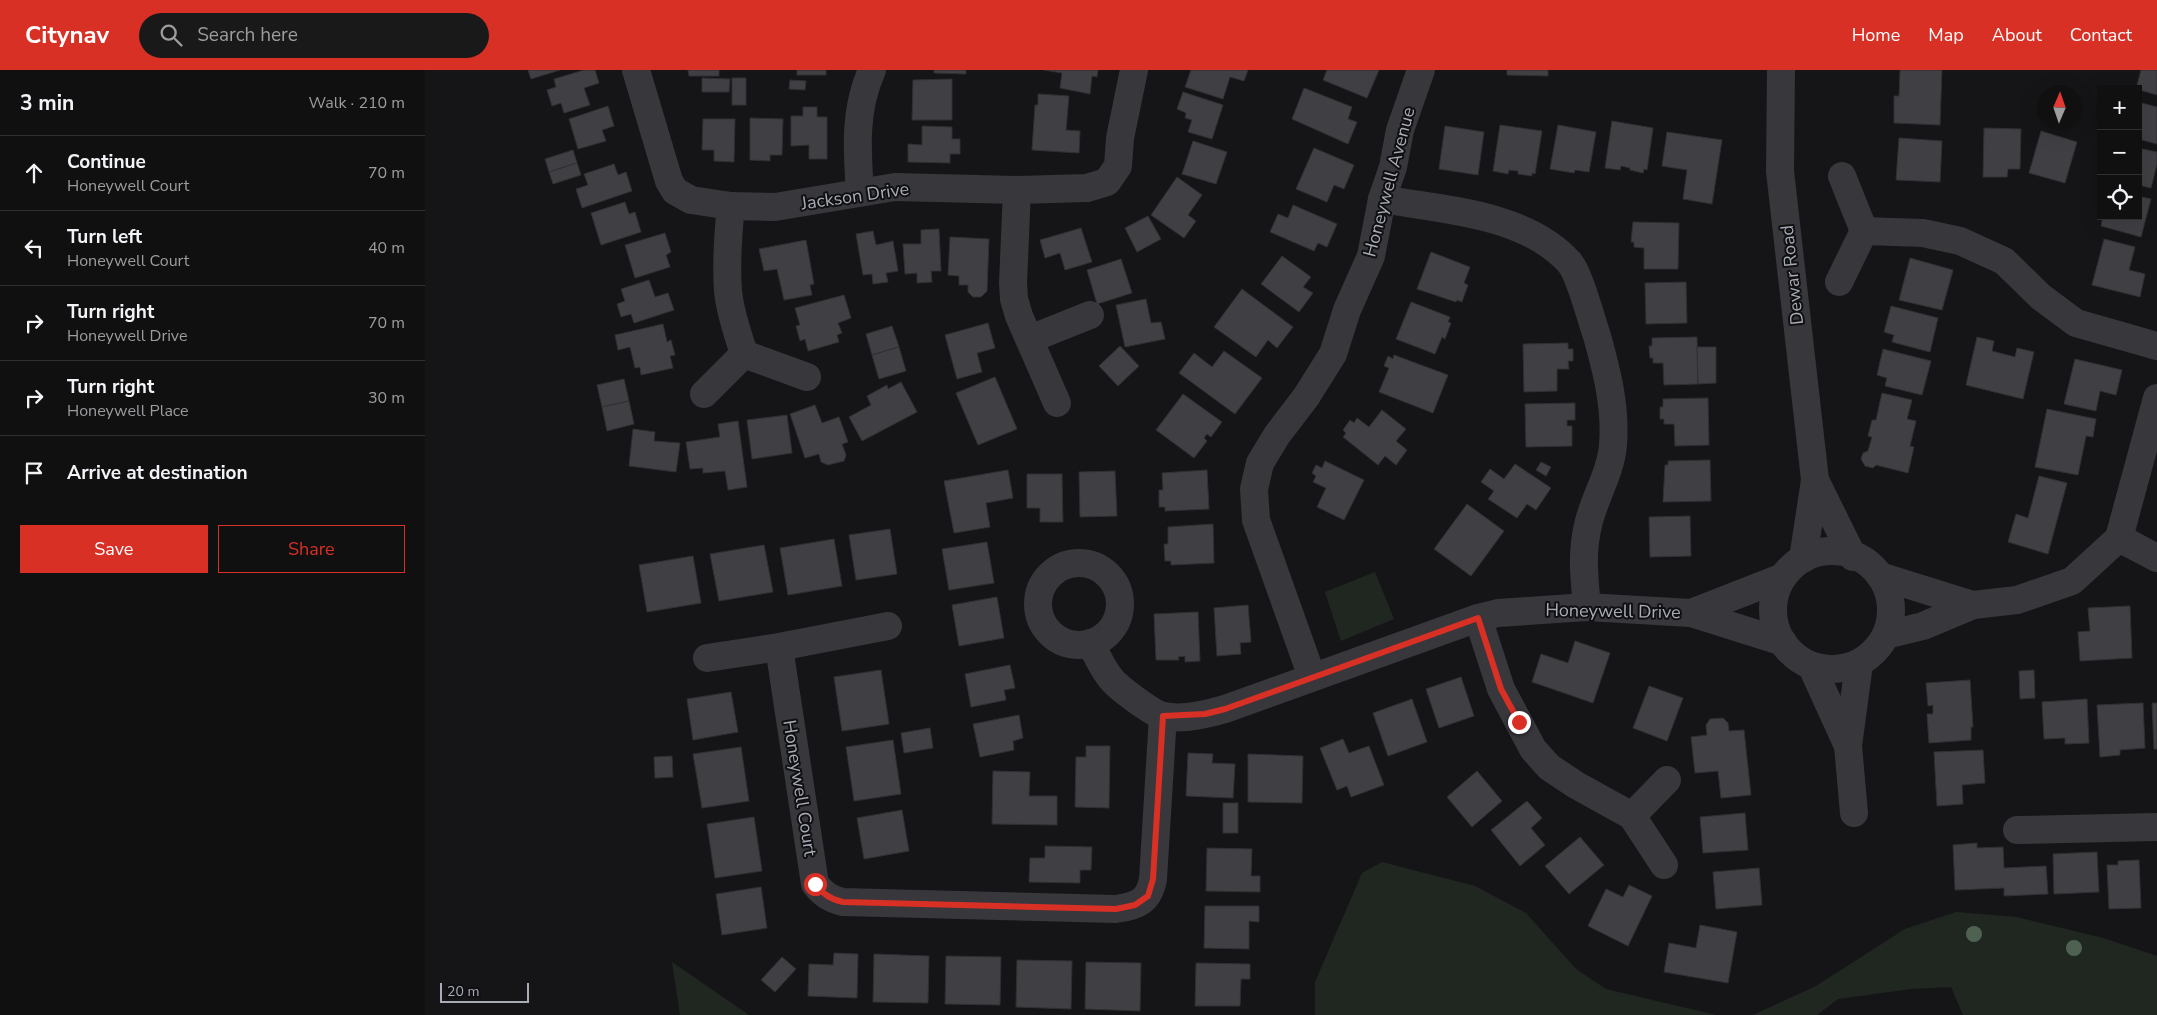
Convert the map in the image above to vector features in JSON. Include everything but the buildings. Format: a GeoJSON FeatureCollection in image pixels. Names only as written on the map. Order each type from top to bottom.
{"type":"FeatureCollection","features":[{"type":"Feature","properties":{"kind":"street","name":"Jackson Drive"},"geometry":{"type":"LineString","coordinates":[[636,70],[669,181],[675,191],[691,200],[731,206],[775,207],[817,202],[860,192],[895,187],[1017,190],[1087,188],[1107,182],[1118,166],[1120,138],[1134,70]]}},
{"type":"Feature","properties":{"kind":"street"},"geometry":{"type":"LineString","coordinates":[[860,192],[856,144],[859,113],[871,70]]}},
{"type":"Feature","properties":{"kind":"street","name":"Honeywell Avenue"},"geometry":{"type":"LineString","coordinates":[[1312,677],[1256,520],[1254,489],[1260,463],[1333,354],[1347,310],[1371,256],[1382,199],[1393,167],[1400,130],[1421,70]]}},
{"type":"Feature","properties":{"kind":"street","name":"Dewar Road"},"geometry":{"type":"LineString","coordinates":[[1781,70],[1780,171],[1815,480],[1803,559]]}},
{"type":"Feature","properties":{"kind":"street"},"geometry":{"type":"LineString","coordinates":[[1839,282],[1864,231],[1842,176]]}},
{"type":"Feature","properties":{"kind":"street"},"geometry":{"type":"LineString","coordinates":[[1017,190],[1014,299],[1019,316],[1057,403]]}},
{"type":"Feature","properties":{"kind":"street"},"geometry":{"type":"LineString","coordinates":[[1382,199],[1483,216],[1518,227],[1546,244],[1571,263],[1589,309],[1611,386],[1613,445],[1601,490],[1590,519],[1583,558],[1587,607]]}},
{"type":"Feature","properties":{"kind":"street"},"geometry":{"type":"LineString","coordinates":[[731,206],[727,251],[728,292],[744,354]]}},
{"type":"Feature","properties":{"kind":"street"},"geometry":{"type":"LineString","coordinates":[[1864,231],[1923,233],[1960,241],[2004,261],[2041,297],[2076,323],[2157,346]]}},
{"type":"Feature","properties":{"kind":"street"},"geometry":{"type":"LineString","coordinates":[[1031,340],[1090,315]]}},
{"type":"Feature","properties":{"kind":"street"},"geometry":{"type":"LineString","coordinates":[[744,354],[807,377]]}},
{"type":"Feature","properties":{"kind":"street"},"geometry":{"type":"LineString","coordinates":[[704,394],[744,354]]}},
{"type":"Feature","properties":{"kind":"street"},"geometry":{"type":"LineString","coordinates":[[1886,635],[1923,626],[1973,605],[2017,600],[2072,581],[2119,538],[2157,398]]}},
{"type":"Feature","properties":{"kind":"street","name":"Dewar Road"},"geometry":{"type":"LineString","coordinates":[[1815,480],[1853,557]]}},
{"type":"Feature","properties":{"kind":"street"},"geometry":{"type":"LineString","coordinates":[[2119,538],[2157,558]]}},
{"type":"Feature","properties":{"kind":"street"},"geometry":{"type":"LineString","coordinates":[[1841,552],[1867,562],[1880,576],[1889,594],[1891,607],[1886,635],[1875,651],[1859,664],[1838,670],[1812,667],[1787,650],[1775,627],[1772,615],[1775,594],[1783,577],[1795,564],[1803,559],[1812,554],[1841,552]]}},
{"type":"Feature","properties":{"kind":"street"},"geometry":{"type":"LineString","coordinates":[[1880,576],[1973,605]]}},
{"type":"Feature","properties":{"kind":"street","name":"Honeywell Drive"},"geometry":{"type":"LineString","coordinates":[[1691,613],[1783,577]]}},
{"type":"Feature","properties":{"kind":"street","name":"Honeywell Drive"},"geometry":{"type":"LineString","coordinates":[[1163,716],[1205,714],[1225,709],[1478,618],[1498,614],[1587,607],[1691,613],[1783,642]]}},
{"type":"Feature","properties":{"kind":"street"},"geometry":{"type":"LineString","coordinates":[[1478,618],[1501,689],[1533,749],[1549,767],[1576,785],[1632,816],[1663,865]]}},
{"type":"Feature","properties":{"kind":"street"},"geometry":{"type":"LineString","coordinates":[[707,658],[779,647],[888,626]]}},
{"type":"Feature","properties":{"kind":"street"},"geometry":{"type":"LineString","coordinates":[[1091,643],[1112,681],[1136,700],[1163,716]]}},
{"type":"Feature","properties":{"kind":"street","name":"Honeywell Court"},"geometry":{"type":"LineString","coordinates":[[779,647],[815,884],[822,893],[831,899],[843,902],[1116,909],[1127,908],[1143,900],[1148,896],[1153,879],[1163,716]]}},
{"type":"Feature","properties":{"kind":"street"},"geometry":{"type":"LineString","coordinates":[[1854,814],[1848,746],[1859,664]]}},
{"type":"Feature","properties":{"kind":"street"},"geometry":{"type":"LineString","coordinates":[[1812,667],[1848,746]]}},
{"type":"Feature","properties":{"kind":"street"},"geometry":{"type":"LineString","coordinates":[[1632,816],[1667,780]]}},
{"type":"Feature","properties":{"kind":"street"},"geometry":{"type":"LineString","coordinates":[[2017,830],[2157,827]]}},
{"type":"Feature","properties":{"kind":"shaded area"},"geometry":{"type":"Polygon","coordinates":[[[1375,572],[1394,619],[1341,641],[1325,592],[1375,572]]]}},
{"type":"Feature","properties":{"kind":"shaded area"},"geometry":{"type":"Polygon","coordinates":[[[1382,862],[1475,886],[1526,913],[1576,969],[1606,989],[1716,1015],[1315,1015],[1315,982],[1362,873],[1382,862]]]}},
{"type":"Feature","properties":{"kind":"shaded area"},"geometry":{"type":"Polygon","coordinates":[[[1956,912],[2017,917],[2103,938],[2157,956],[2157,1015],[1963,1015],[1951,987],[1911,989],[1838,999],[1817,1015],[1753,1015],[1816,986],[1905,929],[1956,912]]]}},
{"type":"Feature","properties":{"kind":"shaded area"},"geometry":{"type":"Polygon","coordinates":[[[672,962],[749,1015],[680,1015],[672,962]]]}},
{"type":"Feature","properties":{"kind":"route"},"geometry":{"type":"LineString","coordinates":[[815,884],[822,893],[831,899],[843,902],[1116,909],[1135,905],[1148,896],[1153,879],[1163,716],[1205,714],[1225,709],[1478,618],[1501,689],[1519,722]]}}]}
